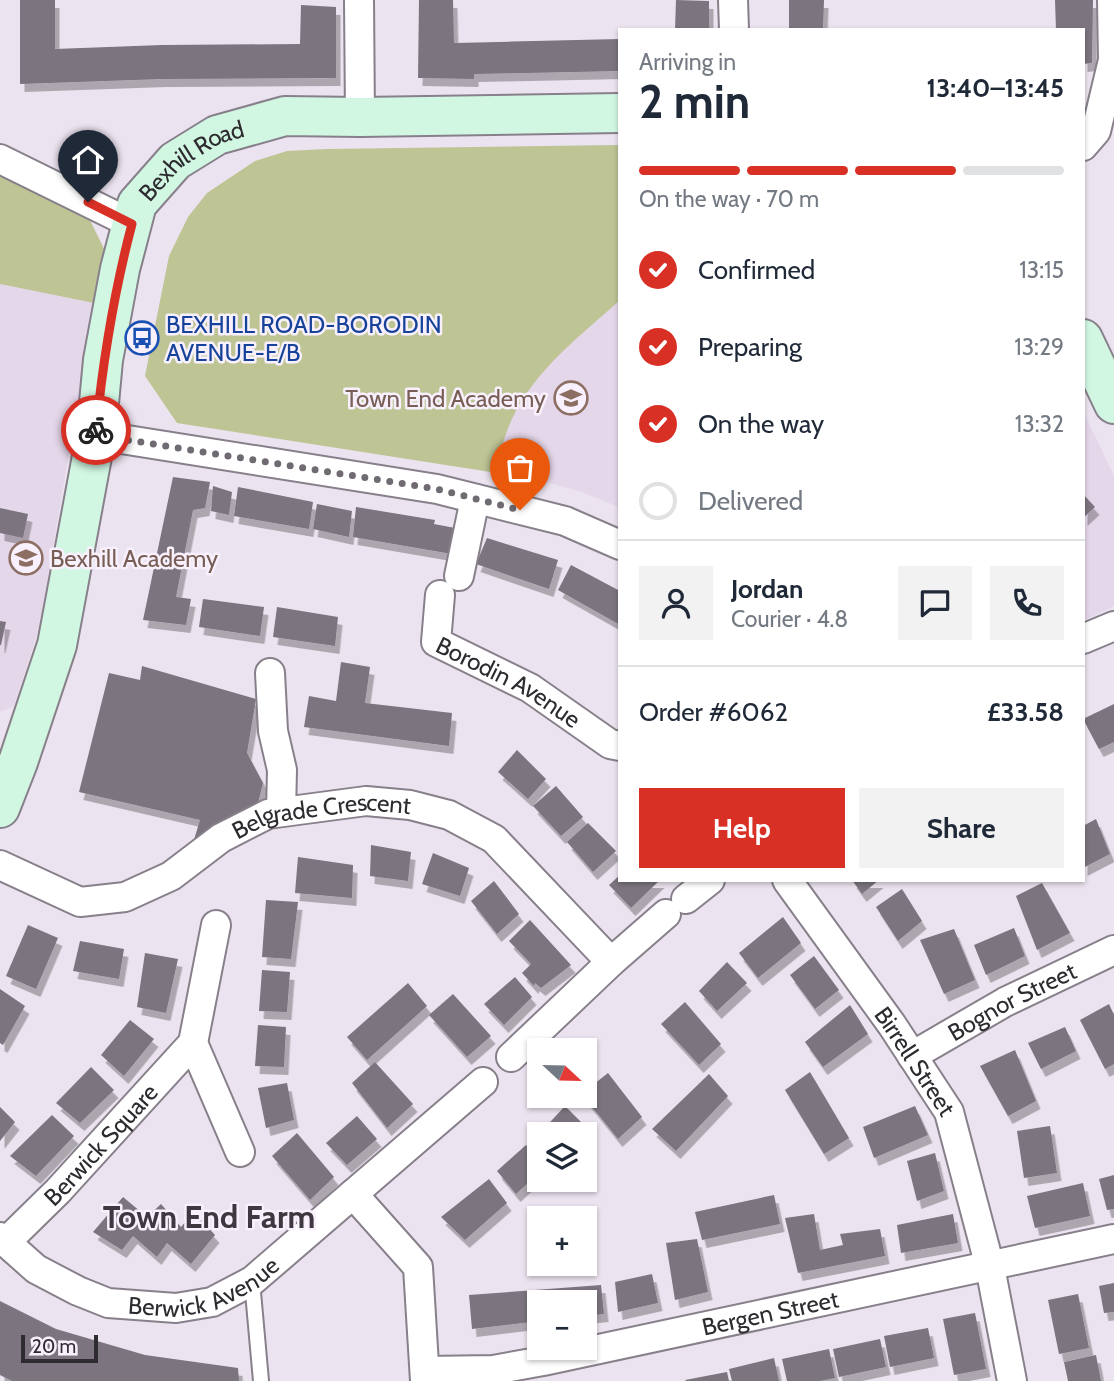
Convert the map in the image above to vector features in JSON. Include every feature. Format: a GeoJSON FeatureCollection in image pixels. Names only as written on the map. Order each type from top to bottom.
{"type":"FeatureCollection","features":[{"type":"Feature","properties":{"kind":"street"},"geometry":{"type":"LineString","coordinates":[[359,0],[360,117]]}},
{"type":"Feature","properties":{"kind":"street"},"geometry":{"type":"LineString","coordinates":[[733,0],[734,28]]}},
{"type":"Feature","properties":{"kind":"street"},"geometry":{"type":"LineString","coordinates":[[1085,144],[1096,131],[1113,60],[1112,0]]}},
{"type":"Feature","properties":{"kind":"street","name":"Bexhill Road"},"geometry":{"type":"LineString","coordinates":[[0,808],[9,759],[57,645],[96,435],[103,360],[120,269],[137,204],[175,161],[217,135],[285,116],[618,113]]}},
{"type":"Feature","properties":{"kind":"street"},"geometry":{"type":"LineString","coordinates":[[0,159],[132,224]]}},
{"type":"Feature","properties":{"kind":"street"},"geometry":{"type":"LineString","coordinates":[[1085,343],[1114,404]]}},
{"type":"Feature","properties":{"kind":"street"},"geometry":{"type":"LineString","coordinates":[[96,435],[437,489],[565,521],[618,544]]}},
{"type":"Feature","properties":{"kind":"street","name":"Borodin Avenue"},"geometry":{"type":"LineString","coordinates":[[475,499],[436,642],[530,688],[610,744],[618,746]]}},
{"type":"Feature","properties":{"kind":"street"},"geometry":{"type":"LineString","coordinates":[[1085,638],[1114,626]]}},
{"type":"Feature","properties":{"kind":"street"},"geometry":{"type":"LineString","coordinates":[[270,673],[273,731],[282,770],[281,812]]}},
{"type":"Feature","properties":{"kind":"street","name":"Belgrade Crescent"},"geometry":{"type":"LineString","coordinates":[[0,865],[80,902],[125,897],[171,876],[221,838],[268,814],[366,801],[410,805],[450,815],[494,839],[611,962]]}},
{"type":"Feature","properties":{"kind":"street"},"geometry":{"type":"LineString","coordinates":[[512,1057],[611,962],[707,882]]}},
{"type":"Feature","properties":{"kind":"street","name":"Birrell Street"},"geometry":{"type":"LineString","coordinates":[[788,882],[949,1112],[990,1267],[1012,1381]]}},
{"type":"Feature","properties":{"kind":"street"},"geometry":{"type":"LineString","coordinates":[[216,925],[193,1043],[240,1152]]}},
{"type":"Feature","properties":{"kind":"street","name":"Bognor Street"},"geometry":{"type":"LineString","coordinates":[[912,1056],[1005,1002],[1114,950]]}},
{"type":"Feature","properties":{"kind":"street","name":"Berwick Square"},"geometry":{"type":"LineString","coordinates":[[3,1239],[58,1191],[193,1043]]}},
{"type":"Feature","properties":{"kind":"street","name":"Berwick Avenue"},"geometry":{"type":"LineString","coordinates":[[3,1239],[36,1269],[78,1292],[108,1304],[176,1308],[212,1302],[252,1281],[483,1082]]}},
{"type":"Feature","properties":{"kind":"street"},"geometry":{"type":"LineString","coordinates":[[353,1194],[418,1267],[426,1376]]}},
{"type":"Feature","properties":{"kind":"street","name":"Bergen Street"},"geometry":{"type":"LineString","coordinates":[[426,1376],[493,1370],[543,1361],[1114,1239]]}},
{"type":"Feature","properties":{"kind":"lane"},"geometry":{"type":"LineString","coordinates":[[252,1281],[261,1381]]}},
{"type":"Feature","properties":{"kind":"shaded area","name":"Bexhill Academy"},"geometry":{"type":"Polygon","coordinates":[[[0,284],[94,303],[40,625],[14,706],[0,712],[0,284]]]}},
{"type":"Feature","properties":{"kind":"shaded area","name":"Town End Academy"},"geometry":{"type":"Polygon","coordinates":[[[618,302],[618,507],[579,491],[497,473],[504,435],[515,411],[531,385],[551,361],[618,302]]]}},
{"type":"Feature","properties":{"kind":"shaded area"},"geometry":{"type":"Polygon","coordinates":[[[1085,415],[1114,476],[1114,606],[1085,620],[1085,415]]]}},
{"type":"Feature","properties":{"kind":"green space"},"geometry":{"type":"Polygon","coordinates":[[[618,145],[618,302],[558,356],[525,396],[512,419],[497,473],[177,423],[145,376],[169,256],[188,217],[207,193],[255,161],[287,151],[618,145]]]}},
{"type":"Feature","properties":{"kind":"green space"},"geometry":{"type":"Polygon","coordinates":[[[0,175],[89,218],[108,257],[94,303],[0,284],[0,175]]]}},
{"type":"Feature","properties":{"kind":"building"},"geometry":{"type":"Polygon","coordinates":[[[20,0],[55,0],[55,49],[300,44],[301,5],[336,7],[336,78],[162,79],[20,84],[20,0]]]}},
{"type":"Feature","properties":{"kind":"building"},"geometry":{"type":"Polygon","coordinates":[[[419,0],[453,0],[454,43],[618,39],[618,71],[474,74],[474,79],[418,78],[419,0]]]}},
{"type":"Feature","properties":{"kind":"building"},"geometry":{"type":"Polygon","coordinates":[[[676,0],[709,1],[709,28],[675,28],[676,0]]]}},
{"type":"Feature","properties":{"kind":"building"},"geometry":{"type":"Polygon","coordinates":[[[789,0],[824,0],[823,28],[789,28],[789,0]]]}},
{"type":"Feature","properties":{"kind":"building"},"geometry":{"type":"Polygon","coordinates":[[[1055,0],[1093,0],[1092,63],[1085,64],[1085,28],[1056,28],[1055,0]]]}},
{"type":"Feature","properties":{"kind":"building"},"geometry":{"type":"Polygon","coordinates":[[[173,477],[210,482],[205,508],[193,510],[176,597],[191,599],[186,625],[143,620],[173,477]]]}},
{"type":"Feature","properties":{"kind":"building"},"geometry":{"type":"Polygon","coordinates":[[[213,486],[232,492],[229,515],[211,511],[213,486]]]}},
{"type":"Feature","properties":{"kind":"building"},"geometry":{"type":"Polygon","coordinates":[[[238,487],[313,502],[309,529],[234,516],[238,487]]]}},
{"type":"Feature","properties":{"kind":"building"},"geometry":{"type":"Polygon","coordinates":[[[1085,496],[1095,507],[1085,516],[1085,496]]]}},
{"type":"Feature","properties":{"kind":"building"},"geometry":{"type":"Polygon","coordinates":[[[317,504],[352,511],[349,537],[313,529],[317,504]]]}},
{"type":"Feature","properties":{"kind":"building"},"geometry":{"type":"Polygon","coordinates":[[[356,507],[435,520],[434,524],[455,528],[452,554],[353,537],[356,507]]]}},
{"type":"Feature","properties":{"kind":"building"},"geometry":{"type":"Polygon","coordinates":[[[0,508],[28,514],[23,538],[0,533],[0,508]]]}},
{"type":"Feature","properties":{"kind":"building"},"geometry":{"type":"Polygon","coordinates":[[[487,538],[558,560],[549,589],[476,564],[487,538]]]}},
{"type":"Feature","properties":{"kind":"building"},"geometry":{"type":"Polygon","coordinates":[[[571,565],[618,590],[618,624],[558,590],[571,565]]]}},
{"type":"Feature","properties":{"kind":"building"},"geometry":{"type":"Polygon","coordinates":[[[203,599],[264,607],[260,636],[199,627],[203,599]]]}},
{"type":"Feature","properties":{"kind":"building"},"geometry":{"type":"Polygon","coordinates":[[[277,607],[338,617],[335,646],[273,637],[277,607]]]}},
{"type":"Feature","properties":{"kind":"building"},"geometry":{"type":"Polygon","coordinates":[[[0,621],[6,622],[1,645],[0,645],[0,621]]]}},
{"type":"Feature","properties":{"kind":"building"},"geometry":{"type":"Polygon","coordinates":[[[341,662],[370,667],[365,703],[452,713],[449,746],[304,727],[309,696],[336,701],[341,662]]]}},
{"type":"Feature","properties":{"kind":"building"},"geometry":{"type":"Polygon","coordinates":[[[142,666],[256,699],[247,753],[263,783],[257,807],[190,853],[200,820],[79,792],[109,673],[140,680],[142,666]]]}},
{"type":"Feature","properties":{"kind":"building"},"geometry":{"type":"Polygon","coordinates":[[[1114,704],[1114,742],[1099,749],[1085,718],[1114,704]]]}},
{"type":"Feature","properties":{"kind":"building"},"geometry":{"type":"Polygon","coordinates":[[[517,750],[546,779],[528,799],[498,772],[517,750]]]}},
{"type":"Feature","properties":{"kind":"building"},"geometry":{"type":"Polygon","coordinates":[[[556,786],[583,817],[561,836],[533,806],[556,786]]]}},
{"type":"Feature","properties":{"kind":"building"},"geometry":{"type":"Polygon","coordinates":[[[1096,819],[1110,854],[1085,867],[1085,825],[1096,819]]]}},
{"type":"Feature","properties":{"kind":"building"},"geometry":{"type":"Polygon","coordinates":[[[588,823],[616,851],[593,872],[567,842],[588,823]]]}},
{"type":"Feature","properties":{"kind":"building"},"geometry":{"type":"Polygon","coordinates":[[[371,845],[411,852],[408,881],[370,876],[371,845]]]}},
{"type":"Feature","properties":{"kind":"building"},"geometry":{"type":"Polygon","coordinates":[[[433,853],[469,868],[460,896],[422,884],[433,853]]]}},
{"type":"Feature","properties":{"kind":"building"},"geometry":{"type":"Polygon","coordinates":[[[298,857],[353,865],[352,898],[295,893],[298,857]]]}},
{"type":"Feature","properties":{"kind":"building"},"geometry":{"type":"Polygon","coordinates":[[[618,877],[618,882],[658,882],[631,908],[609,885],[618,877]]]}},
{"type":"Feature","properties":{"kind":"building"},"geometry":{"type":"Polygon","coordinates":[[[494,881],[519,914],[497,934],[471,901],[494,881]]]}},
{"type":"Feature","properties":{"kind":"building"},"geometry":{"type":"Polygon","coordinates":[[[853,882],[877,882],[862,894],[853,882]]]}},
{"type":"Feature","properties":{"kind":"building"},"geometry":{"type":"Polygon","coordinates":[[[1042,883],[1070,933],[1037,950],[1016,896],[1042,883]]]}},
{"type":"Feature","properties":{"kind":"building"},"geometry":{"type":"Polygon","coordinates":[[[902,889],[922,921],[898,941],[876,907],[902,889]]]}},
{"type":"Feature","properties":{"kind":"building"},"geometry":{"type":"Polygon","coordinates":[[[266,900],[298,902],[291,959],[262,957],[266,900]]]}},
{"type":"Feature","properties":{"kind":"building"},"geometry":{"type":"Polygon","coordinates":[[[783,917],[801,943],[758,978],[739,953],[783,917]]]}},
{"type":"Feature","properties":{"kind":"building"},"geometry":{"type":"Polygon","coordinates":[[[530,920],[571,965],[541,988],[535,983],[534,986],[522,973],[531,964],[509,941],[530,920]]]}},
{"type":"Feature","properties":{"kind":"building"},"geometry":{"type":"Polygon","coordinates":[[[28,925],[58,938],[36,989],[6,976],[28,925]]]}},
{"type":"Feature","properties":{"kind":"building"},"geometry":{"type":"Polygon","coordinates":[[[1014,928],[1025,956],[986,975],[974,945],[1014,928]]]}},
{"type":"Feature","properties":{"kind":"building"},"geometry":{"type":"Polygon","coordinates":[[[954,929],[975,980],[944,994],[920,940],[954,929]]]}},
{"type":"Feature","properties":{"kind":"building"},"geometry":{"type":"Polygon","coordinates":[[[80,941],[124,949],[119,979],[73,971],[80,941]]]}},
{"type":"Feature","properties":{"kind":"building"},"geometry":{"type":"Polygon","coordinates":[[[145,953],[178,959],[166,1013],[137,1007],[145,953]]]}},
{"type":"Feature","properties":{"kind":"building"},"geometry":{"type":"Polygon","coordinates":[[[814,956],[839,990],[815,1009],[790,975],[814,956]]]}},
{"type":"Feature","properties":{"kind":"building"},"geometry":{"type":"Polygon","coordinates":[[[727,962],[747,983],[717,1011],[699,991],[727,962]]]}},
{"type":"Feature","properties":{"kind":"building"},"geometry":{"type":"Polygon","coordinates":[[[262,970],[290,972],[287,1012],[259,1011],[262,970]]]}},
{"type":"Feature","properties":{"kind":"building"},"geometry":{"type":"Polygon","coordinates":[[[515,977],[532,997],[504,1025],[484,1004],[515,977]]]}},
{"type":"Feature","properties":{"kind":"building"},"geometry":{"type":"Polygon","coordinates":[[[408,983],[427,1006],[367,1060],[347,1037],[408,983]]]}},
{"type":"Feature","properties":{"kind":"building"},"geometry":{"type":"Polygon","coordinates":[[[0,989],[25,1006],[3,1045],[0,1043],[0,989]]]}},
{"type":"Feature","properties":{"kind":"building"},"geometry":{"type":"Polygon","coordinates":[[[453,994],[491,1036],[467,1057],[429,1015],[453,994]]]}},
{"type":"Feature","properties":{"kind":"building"},"geometry":{"type":"Polygon","coordinates":[[[685,1002],[721,1044],[699,1065],[661,1024],[685,1002]]]}},
{"type":"Feature","properties":{"kind":"building"},"geometry":{"type":"Polygon","coordinates":[[[1109,1004],[1114,1015],[1114,1064],[1105,1069],[1080,1020],[1109,1004]]]}},
{"type":"Feature","properties":{"kind":"building"},"geometry":{"type":"Polygon","coordinates":[[[850,1005],[868,1034],[823,1067],[805,1042],[850,1005]]]}},
{"type":"Feature","properties":{"kind":"building"},"geometry":{"type":"Polygon","coordinates":[[[130,1020],[154,1039],[124,1076],[101,1055],[130,1020]]]}},
{"type":"Feature","properties":{"kind":"building"},"geometry":{"type":"Polygon","coordinates":[[[258,1025],[286,1027],[284,1067],[255,1066],[258,1025]]]}},
{"type":"Feature","properties":{"kind":"building"},"geometry":{"type":"Polygon","coordinates":[[[1065,1027],[1076,1051],[1041,1069],[1028,1043],[1065,1027]]]}},
{"type":"Feature","properties":{"kind":"building"},"geometry":{"type":"Polygon","coordinates":[[[1015,1050],[1036,1101],[1008,1116],[980,1066],[1015,1050]]]}},
{"type":"Feature","properties":{"kind":"building"},"geometry":{"type":"Polygon","coordinates":[[[375,1062],[413,1104],[387,1128],[352,1083],[375,1062]]]}},
{"type":"Feature","properties":{"kind":"building"},"geometry":{"type":"Polygon","coordinates":[[[91,1067],[114,1090],[80,1123],[56,1103],[91,1067]]]}},
{"type":"Feature","properties":{"kind":"building"},"geometry":{"type":"Polygon","coordinates":[[[810,1072],[849,1138],[824,1154],[785,1090],[810,1072]]]}},
{"type":"Feature","properties":{"kind":"building"},"geometry":{"type":"Polygon","coordinates":[[[608,1073],[642,1117],[618,1139],[593,1108],[597,1108],[597,1082],[608,1073]]]}},
{"type":"Feature","properties":{"kind":"building"},"geometry":{"type":"Polygon","coordinates":[[[709,1074],[728,1096],[676,1151],[652,1129],[709,1074]]]}},
{"type":"Feature","properties":{"kind":"building"},"geometry":{"type":"Polygon","coordinates":[[[287,1083],[294,1120],[266,1128],[258,1088],[287,1083]]]}},
{"type":"Feature","properties":{"kind":"building"},"geometry":{"type":"Polygon","coordinates":[[[915,1106],[928,1135],[874,1158],[863,1127],[915,1106]]]}},
{"type":"Feature","properties":{"kind":"building"},"geometry":{"type":"Polygon","coordinates":[[[0,1107],[15,1122],[0,1141],[0,1107]]]}},
{"type":"Feature","properties":{"kind":"building"},"geometry":{"type":"Polygon","coordinates":[[[563,1108],[567,1108],[581,1122],[550,1122],[563,1108]]]}},
{"type":"Feature","properties":{"kind":"building"},"geometry":{"type":"Polygon","coordinates":[[[52,1115],[74,1136],[36,1176],[10,1156],[52,1115]]]}},
{"type":"Feature","properties":{"kind":"building"},"geometry":{"type":"Polygon","coordinates":[[[357,1116],[377,1139],[347,1165],[326,1143],[357,1116]]]}},
{"type":"Feature","properties":{"kind":"building"},"geometry":{"type":"Polygon","coordinates":[[[1050,1126],[1057,1173],[1024,1178],[1017,1131],[1050,1126]]]}},
{"type":"Feature","properties":{"kind":"building"},"geometry":{"type":"Polygon","coordinates":[[[297,1133],[334,1177],[310,1200],[272,1156],[297,1133]]]}},
{"type":"Feature","properties":{"kind":"building"},"geometry":{"type":"Polygon","coordinates":[[[527,1146],[527,1184],[516,1194],[497,1171],[527,1146]]]}},
{"type":"Feature","properties":{"kind":"building"},"geometry":{"type":"Polygon","coordinates":[[[935,1153],[944,1191],[917,1201],[907,1161],[935,1153]]]}},
{"type":"Feature","properties":{"kind":"building"},"geometry":{"type":"Polygon","coordinates":[[[1114,1175],[1114,1209],[1107,1210],[1099,1179],[1114,1175]]]}},
{"type":"Feature","properties":{"kind":"building"},"geometry":{"type":"Polygon","coordinates":[[[489,1179],[507,1203],[465,1240],[441,1217],[489,1179]]]}},
{"type":"Feature","properties":{"kind":"building"},"geometry":{"type":"Polygon","coordinates":[[[1083,1183],[1090,1216],[1035,1228],[1027,1196],[1083,1183]]]}},
{"type":"Feature","properties":{"kind":"building"},"geometry":{"type":"Polygon","coordinates":[[[774,1195],[780,1224],[702,1240],[695,1212],[774,1195]]]}},
{"type":"Feature","properties":{"kind":"building"},"geometry":{"type":"Polygon","coordinates":[[[123,1197],[147,1217],[161,1204],[181,1227],[194,1212],[215,1235],[191,1264],[167,1243],[157,1257],[133,1236],[122,1250],[93,1232],[123,1197]]]}},
{"type":"Feature","properties":{"kind":"building"},"geometry":{"type":"Polygon","coordinates":[[[814,1214],[820,1250],[843,1245],[840,1234],[880,1229],[885,1256],[798,1273],[785,1218],[814,1214]]]}},
{"type":"Feature","properties":{"kind":"building"},"geometry":{"type":"Polygon","coordinates":[[[953,1214],[958,1243],[901,1253],[897,1225],[953,1214]]]}},
{"type":"Feature","properties":{"kind":"building"},"geometry":{"type":"Polygon","coordinates":[[[697,1239],[708,1292],[675,1300],[666,1243],[697,1239]]]}},
{"type":"Feature","properties":{"kind":"building"},"geometry":{"type":"Polygon","coordinates":[[[652,1274],[658,1303],[618,1312],[615,1282],[652,1274]]]}},
{"type":"Feature","properties":{"kind":"building"},"geometry":{"type":"Polygon","coordinates":[[[1114,1283],[1114,1312],[1104,1313],[1099,1286],[1114,1283]]]}},
{"type":"Feature","properties":{"kind":"building"},"geometry":{"type":"Polygon","coordinates":[[[601,1285],[604,1314],[597,1315],[597,1290],[535,1290],[601,1285]]]}},
{"type":"Feature","properties":{"kind":"building"},"geometry":{"type":"Polygon","coordinates":[[[527,1291],[527,1322],[472,1329],[469,1295],[527,1291]]]}},
{"type":"Feature","properties":{"kind":"building"},"geometry":{"type":"Polygon","coordinates":[[[1078,1294],[1089,1348],[1059,1354],[1048,1300],[1078,1294]]]}},
{"type":"Feature","properties":{"kind":"building"},"geometry":{"type":"Polygon","coordinates":[[[0,1301],[56,1329],[145,1355],[238,1368],[239,1381],[12,1381],[0,1375],[0,1301]]]}},
{"type":"Feature","properties":{"kind":"building"},"geometry":{"type":"Polygon","coordinates":[[[975,1313],[986,1369],[954,1375],[943,1319],[975,1313]]]}},
{"type":"Feature","properties":{"kind":"building"},"geometry":{"type":"Polygon","coordinates":[[[928,1328],[934,1358],[890,1367],[884,1336],[928,1328]]]}},
{"type":"Feature","properties":{"kind":"building"},"geometry":{"type":"Polygon","coordinates":[[[880,1339],[886,1367],[839,1377],[833,1349],[880,1339]]]}},
{"type":"Feature","properties":{"kind":"building"},"geometry":{"type":"Polygon","coordinates":[[[829,1349],[835,1378],[787,1381],[782,1359],[829,1349]]]}},
{"type":"Feature","properties":{"kind":"building"},"geometry":{"type":"Polygon","coordinates":[[[1096,1355],[1101,1381],[1068,1381],[1064,1362],[1096,1355]]]}},
{"type":"Feature","properties":{"kind":"building"},"geometry":{"type":"Polygon","coordinates":[[[774,1358],[779,1381],[732,1381],[729,1369],[774,1358]]]}},
{"type":"Feature","properties":{"kind":"building"},"geometry":{"type":"Polygon","coordinates":[[[727,1372],[729,1381],[685,1380],[727,1372]]]}},
{"type":"Feature","properties":{"kind":"way so far"},"geometry":{"type":"LineString","coordinates":[[96,430],[96,435],[437,489],[520,510]]}},
{"type":"Feature","properties":{"kind":"place","name":"BEXHILL ROAD-BORODIN AVENUE-E/B"},"geometry":{"type":"Point","coordinates":[142,338]}},
{"type":"Feature","properties":{"kind":"place","name":"Town End Academy"},"geometry":{"type":"Point","coordinates":[571,398]}},
{"type":"Feature","properties":{"kind":"place","name":"Bexhill Academy"},"geometry":{"type":"Point","coordinates":[26,558]}},
{"type":"Feature","properties":{"kind":"district","name":"Town End Farm"},"geometry":{"type":"Point","coordinates":[209,1216]}},
{"type":"Feature","properties":{"kind":"route"},"geometry":{"type":"LineString","coordinates":[[88,202],[132,224],[120,269],[103,360],[96,430]]}}]}
